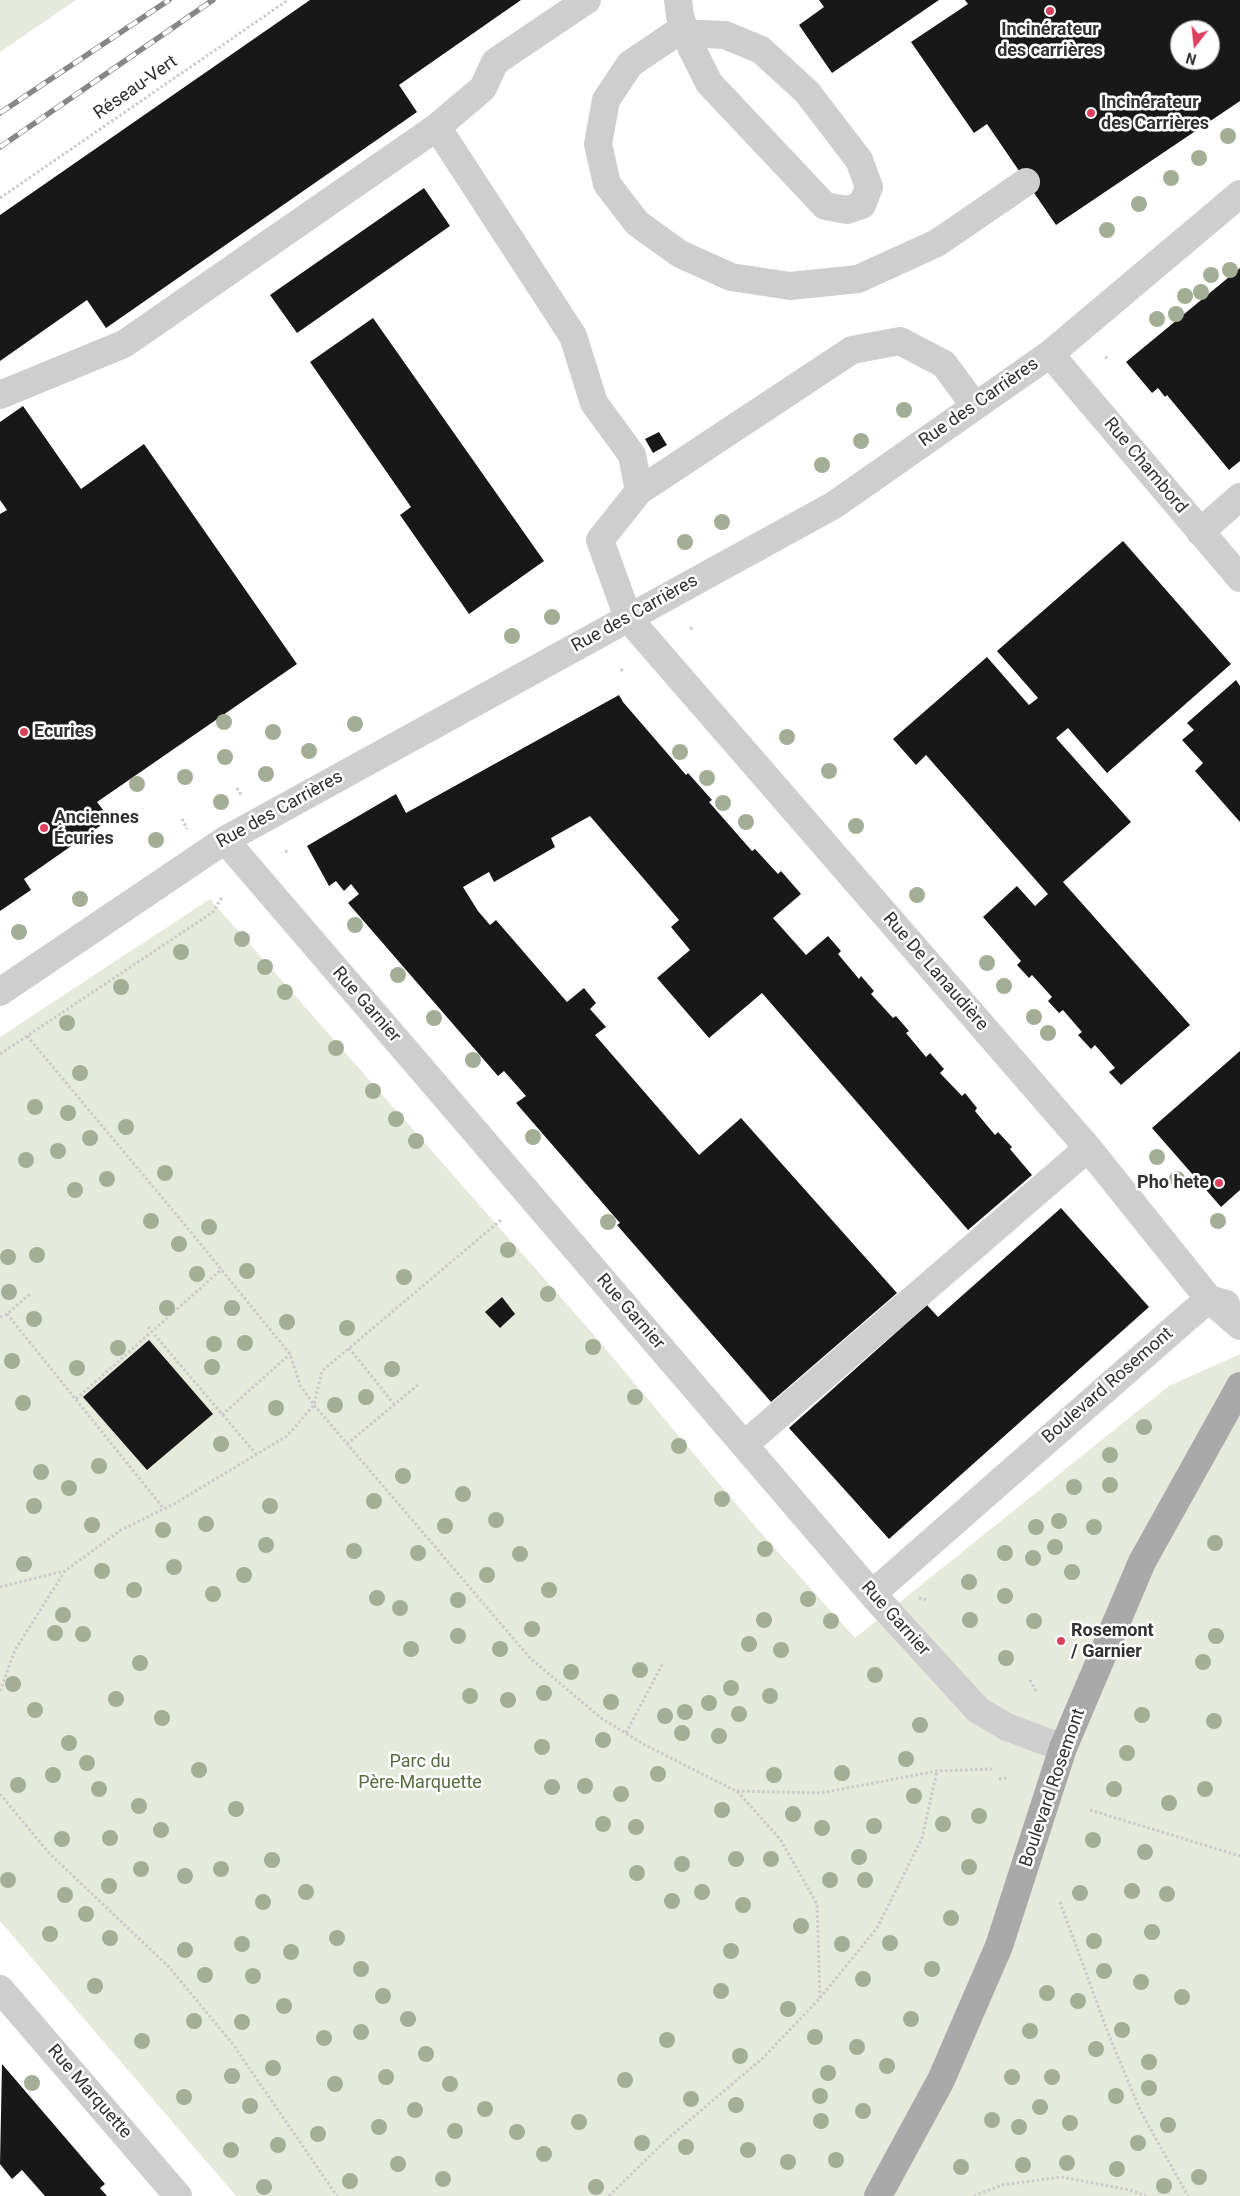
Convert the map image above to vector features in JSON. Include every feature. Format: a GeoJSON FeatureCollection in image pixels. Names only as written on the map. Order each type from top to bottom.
{"type":"FeatureCollection","features":[{"type":"Feature","properties":{"kind":"main road","name":"Boulevard Rosemont"},"geometry":{"type":"LineString","coordinates":[[878,2196],[941,2080],[1000,1946],[1063,1748],[1142,1562],[1240,1386]]}},
{"type":"Feature","properties":{"kind":"street"},"geometry":{"type":"LineString","coordinates":[[0,395],[124,344],[437,127],[483,88],[494,62],[587,0]]}},
{"type":"Feature","properties":{"kind":"street"},"geometry":{"type":"LineString","coordinates":[[678,0],[680,16],[691,47],[709,83],[825,206],[847,210],[862,204],[869,187],[859,160],[808,92],[761,50],[725,36],[705,34],[676,33],[630,64],[606,100],[598,144],[607,184],[637,223],[680,254],[732,277],[790,286],[858,279],[936,243],[1026,182]]}},
{"type":"Feature","properties":{"kind":"street"},"geometry":{"type":"LineString","coordinates":[[437,127],[572,336],[594,403],[632,455],[639,491]]}},
{"type":"Feature","properties":{"kind":"street","name":"Rue des Carrières"},"geometry":{"type":"LineString","coordinates":[[0,992],[225,840],[834,505],[974,405],[1050,354],[1240,194]]}},
{"type":"Feature","properties":{"kind":"street"},"geometry":{"type":"LineString","coordinates":[[628,618],[600,540],[639,491],[852,350],[900,341],[944,364],[974,405]]}},
{"type":"Feature","properties":{"kind":"street","name":"Rue Chambord"},"geometry":{"type":"LineString","coordinates":[[1050,354],[1240,578]]}},
{"type":"Feature","properties":{"kind":"street"},"geometry":{"type":"LineString","coordinates":[[1200,532],[1240,497]]}},
{"type":"Feature","properties":{"kind":"street","name":"Rue De Lanaudière"},"geometry":{"type":"LineString","coordinates":[[628,618],[1088,1148],[1209,1299],[1240,1326]]}},
{"type":"Feature","properties":{"kind":"street","name":"Rue Garnier"},"geometry":{"type":"LineString","coordinates":[[225,840],[872,1594],[978,1710],[1007,1727],[1063,1748]]}},
{"type":"Feature","properties":{"kind":"street"},"geometry":{"type":"LineString","coordinates":[[744,1445],[1088,1148]]}},
{"type":"Feature","properties":{"kind":"street"},"geometry":{"type":"LineString","coordinates":[[1209,1299],[1240,1307]]}},
{"type":"Feature","properties":{"kind":"street","name":"Boulevard Rosemont"},"geometry":{"type":"LineString","coordinates":[[872,1594],[1156,1343],[1209,1299]]}},
{"type":"Feature","properties":{"kind":"street","name":"Rue Marquette"},"geometry":{"type":"LineString","coordinates":[[0,1989],[178,2196]]}},
{"type":"Feature","properties":{"kind":"path","name":"Réseau-Vert"},"geometry":{"type":"LineString","coordinates":[[0,198],[288,0]]}},
{"type":"Feature","properties":{"kind":"path"},"geometry":{"type":"LineString","coordinates":[[237,788],[243,797]]}},
{"type":"Feature","properties":{"kind":"path"},"geometry":{"type":"LineString","coordinates":[[0,1054],[213,912],[222,897]]}},
{"type":"Feature","properties":{"kind":"path"},"geometry":{"type":"LineString","coordinates":[[27,1036],[222,1269],[290,1354],[300,1385],[314,1404],[530,1658],[601,1718],[645,1745],[736,1790],[780,1839],[817,1904],[820,1998]]}},
{"type":"Feature","properties":{"kind":"path"},"geometry":{"type":"LineString","coordinates":[[0,1587],[64,1570],[121,1530],[164,1509],[287,1436],[314,1404],[322,1371],[501,1220]]}},
{"type":"Feature","properties":{"kind":"path"},"geometry":{"type":"LineString","coordinates":[[76,1400],[222,1269]]}},
{"type":"Feature","properties":{"kind":"path"},"geometry":{"type":"LineString","coordinates":[[0,1316],[7,1314],[30,1294]]}},
{"type":"Feature","properties":{"kind":"path"},"geometry":{"type":"LineString","coordinates":[[7,1314],[164,1509]]}},
{"type":"Feature","properties":{"kind":"path"},"geometry":{"type":"LineString","coordinates":[[148,1327],[256,1454]]}},
{"type":"Feature","properties":{"kind":"path"},"geometry":{"type":"LineString","coordinates":[[349,1348],[394,1404]]}},
{"type":"Feature","properties":{"kind":"path"},"geometry":{"type":"LineString","coordinates":[[222,1415],[290,1354]]}},
{"type":"Feature","properties":{"kind":"path"},"geometry":{"type":"LineString","coordinates":[[347,1444],[419,1384]]}},
{"type":"Feature","properties":{"kind":"path"},"geometry":{"type":"LineString","coordinates":[[0,1691],[15,1650],[64,1570]]}},
{"type":"Feature","properties":{"kind":"path"},"geometry":{"type":"LineString","coordinates":[[626,1733],[663,1663]]}},
{"type":"Feature","properties":{"kind":"path"},"geometry":{"type":"LineString","coordinates":[[1030,1680],[1037,1693]]}},
{"type":"Feature","properties":{"kind":"path"},"geometry":{"type":"LineString","coordinates":[[736,1790],[821,1793],[937,1771],[992,1769]]}},
{"type":"Feature","properties":{"kind":"path"},"geometry":{"type":"LineString","coordinates":[[609,2196],[665,2141],[764,2057],[820,1998],[877,1928],[922,1838],[937,1771]]}},
{"type":"Feature","properties":{"kind":"path"},"geometry":{"type":"LineString","coordinates":[[999,1780],[1007,1778]]}},
{"type":"Feature","properties":{"kind":"path"},"geometry":{"type":"LineString","coordinates":[[0,1794],[49,1853],[168,1966],[232,2044],[337,2196]]}},
{"type":"Feature","properties":{"kind":"path"},"geometry":{"type":"LineString","coordinates":[[1090,1810],[1240,1856]]}},
{"type":"Feature","properties":{"kind":"path"},"geometry":{"type":"LineString","coordinates":[[1060,1902],[1108,2034],[1141,2112],[1188,2196]]}},
{"type":"Feature","properties":{"kind":"path"},"geometry":{"type":"LineString","coordinates":[[974,2196],[1002,2185],[1061,2177],[1130,2190],[1146,2196]]}},
{"type":"Feature","properties":{"kind":"green space"},"geometry":{"type":"Polygon","coordinates":[[[0,0],[76,0],[0,52],[0,0]]]}},
{"type":"Feature","properties":{"kind":"green space","name":"Parc du Père-Marquette"},"geometry":{"type":"Polygon","coordinates":[[[210,899],[593,1334],[753,1524],[855,1638],[1169,1386],[1240,1354],[1240,2196],[236,2196],[0,1921],[0,1037],[210,899]]]}},
{"type":"Feature","properties":{"kind":"building"},"geometry":{"type":"Polygon","coordinates":[[[310,0],[521,0],[399,85],[417,112],[106,328],[87,300],[0,361],[0,215],[310,0]]]}},
{"type":"Feature","properties":{"kind":"building"},"geometry":{"type":"Polygon","coordinates":[[[819,0],[939,0],[832,73],[799,25],[824,7],[819,0]]]}},
{"type":"Feature","properties":{"kind":"building","name":"Incinérateur des Carrières"},"geometry":{"type":"Polygon","coordinates":[[[965,0],[1240,0],[1240,101],[1056,225],[987,124],[974,133],[911,42],[968,4],[965,0]]]}},
{"type":"Feature","properties":{"kind":"building"},"geometry":{"type":"Polygon","coordinates":[[[424,188],[450,226],[297,333],[270,295],[424,188]]]}},
{"type":"Feature","properties":{"kind":"building"},"geometry":{"type":"Polygon","coordinates":[[[1240,268],[1240,461],[1229,470],[1167,395],[1165,397],[1158,388],[1152,393],[1126,362],[1240,268]]]}},
{"type":"Feature","properties":{"kind":"building"},"geometry":{"type":"Polygon","coordinates":[[[373,318],[544,561],[469,614],[400,515],[411,507],[310,362],[373,318]]]}},
{"type":"Feature","properties":{"kind":"building"},"geometry":{"type":"Polygon","coordinates":[[[23,406],[81,489],[144,444],[297,664],[97,802],[110,819],[24,879],[31,890],[0,911],[0,514],[7,510],[0,500],[0,422],[23,406]]]}},
{"type":"Feature","properties":{"kind":"building"},"geometry":{"type":"Polygon","coordinates":[[[659,432],[667,445],[653,453],[645,439],[659,432]]]}},
{"type":"Feature","properties":{"kind":"building"},"geometry":{"type":"Polygon","coordinates":[[[1123,541],[1231,664],[1107,773],[1068,728],[1056,738],[1131,822],[1063,882],[1190,1025],[1121,1085],[1109,1072],[1115,1068],[1095,1045],[1091,1049],[1078,1035],[1082,1032],[1063,1010],[1059,1013],[1048,1001],[1052,997],[1032,975],[1029,978],[1017,965],[1021,961],[983,917],[1017,886],[1035,906],[1048,894],[926,755],[916,765],[893,739],[987,657],[1029,705],[1038,698],[997,651],[1123,541]]]}},
{"type":"Feature","properties":{"kind":"building"},"geometry":{"type":"Polygon","coordinates":[[[1236,680],[1240,686],[1240,822],[1195,771],[1203,763],[1182,740],[1194,730],[1187,723],[1236,680]]]}},
{"type":"Feature","properties":{"kind":"building"},"geometry":{"type":"Polygon","coordinates":[[[619,695],[686,775],[688,773],[712,800],[709,802],[752,851],[755,849],[778,874],[781,871],[801,894],[773,918],[806,955],[828,936],[841,951],[838,954],[859,979],[861,976],[874,991],[871,994],[893,1018],[896,1016],[909,1031],[906,1033],[926,1057],[930,1053],[944,1069],[940,1073],[962,1096],[965,1093],[977,1108],[975,1111],[995,1135],[998,1132],[1012,1147],[1010,1149],[1032,1175],[968,1230],[762,993],[709,1038],[657,978],[690,950],[671,927],[679,920],[590,816],[551,838],[555,847],[494,882],[489,872],[463,887],[478,911],[490,925],[496,920],[567,1002],[584,988],[596,1003],[590,1009],[606,1027],[595,1035],[699,1155],[741,1118],[897,1293],[771,1402],[617,1225],[620,1223],[516,1103],[526,1096],[504,1071],[498,1076],[348,903],[359,894],[351,884],[344,891],[336,881],[329,886],[307,846],[396,794],[406,813],[619,695]]]}},
{"type":"Feature","properties":{"kind":"building"},"geometry":{"type":"Polygon","coordinates":[[[1240,1051],[1240,1190],[1221,1207],[1152,1128],[1240,1051]]]}},
{"type":"Feature","properties":{"kind":"building"},"geometry":{"type":"Polygon","coordinates":[[[1061,1208],[1149,1307],[889,1539],[789,1428],[927,1305],[938,1317],[1061,1208]]]}},
{"type":"Feature","properties":{"kind":"building"},"geometry":{"type":"Polygon","coordinates":[[[502,1297],[515,1314],[500,1328],[485,1312],[502,1297]]]}},
{"type":"Feature","properties":{"kind":"building"},"geometry":{"type":"Polygon","coordinates":[[[149,1340],[213,1414],[147,1470],[83,1397],[149,1340]]]}},
{"type":"Feature","properties":{"kind":"building"},"geometry":{"type":"Polygon","coordinates":[[[2,2064],[105,2184],[100,2188],[107,2196],[45,2196],[22,2170],[12,2179],[0,2164],[2,2064]]]}},
{"type":"Feature","properties":{"kind":"railway"},"geometry":{"type":"LineString","coordinates":[[0,113],[169,0]]}},
{"type":"Feature","properties":{"kind":"railway"},"geometry":{"type":"LineString","coordinates":[[0,147],[213,0]]}},
{"type":"Feature","properties":{"kind":"place","name":"Incinérateur des carrières"},"geometry":{"type":"Point","coordinates":[1050,11]}},
{"type":"Feature","properties":{"kind":"place","name":"Incinérateur des Carrières"},"geometry":{"type":"Point","coordinates":[1091,113]}},
{"type":"Feature","properties":{"kind":"place","name":"Ecuries"},"geometry":{"type":"Point","coordinates":[24,732]}},
{"type":"Feature","properties":{"kind":"place","name":"Anciennes Écuries"},"geometry":{"type":"Point","coordinates":[44,828]}},
{"type":"Feature","properties":{"kind":"place","name":"Pho hete"},"geometry":{"type":"Point","coordinates":[1219,1183]}},
{"type":"Feature","properties":{"kind":"place","name":"Rosemont / Garnier"},"geometry":{"type":"Point","coordinates":[1061,1641]}}]}
